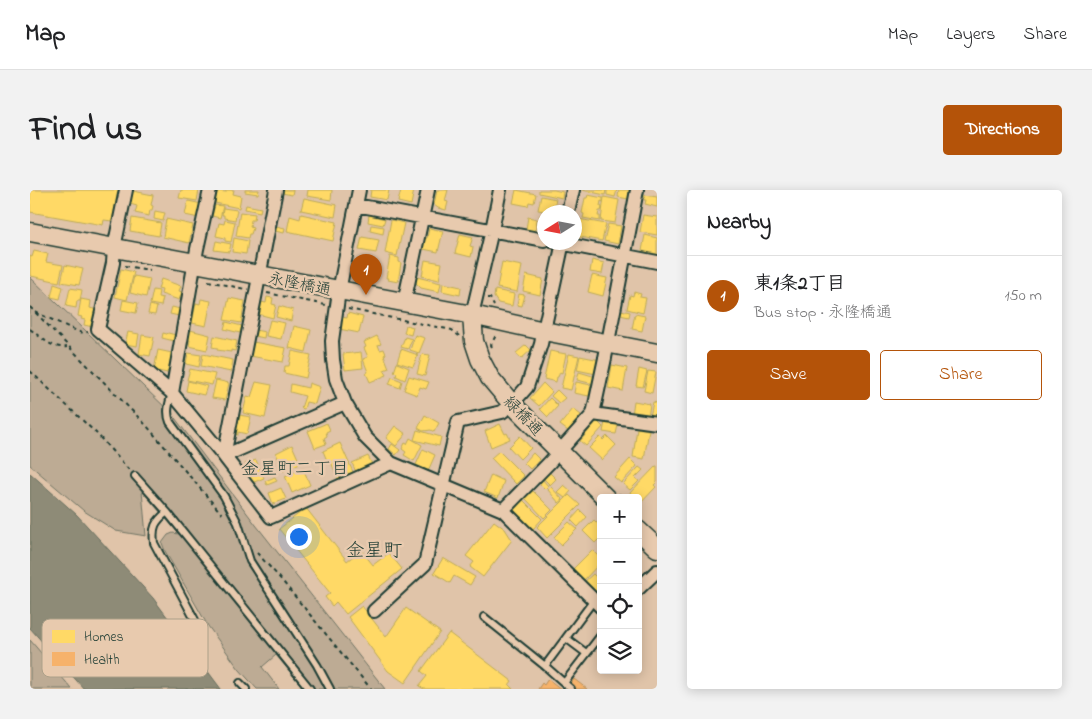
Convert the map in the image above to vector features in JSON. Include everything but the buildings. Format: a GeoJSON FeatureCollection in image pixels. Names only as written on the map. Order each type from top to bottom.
{"type":"FeatureCollection","features":[{"type":"Feature","properties":{"kind":"street"},"geometry":{"type":"LineString","coordinates":[[126,190],[114,248],[113,263],[98,329],[172,393],[271,517],[391,463]]}},
{"type":"Feature","properties":{"kind":"street"},"geometry":{"type":"LineString","coordinates":[[172,393],[194,263],[210,190]]}},
{"type":"Feature","properties":{"kind":"street"},"geometry":{"type":"LineString","coordinates":[[224,456],[276,190]]}},
{"type":"Feature","properties":{"kind":"street"},"geometry":{"type":"LineString","coordinates":[[359,190],[339,290],[332,341],[336,379],[345,403],[365,437],[391,463],[503,510],[597,603]]}},
{"type":"Feature","properties":{"kind":"street"},"geometry":{"type":"LineString","coordinates":[[404,302],[428,190]]}},
{"type":"Feature","properties":{"kind":"street"},"geometry":{"type":"LineString","coordinates":[[472,315],[500,190]]}},
{"type":"Feature","properties":{"kind":"street"},"geometry":{"type":"LineString","coordinates":[[570,205],[573,190]]}},
{"type":"Feature","properties":{"kind":"street"},"geometry":{"type":"LineString","coordinates":[[503,510],[593,414],[637,190]]}},
{"type":"Feature","properties":{"kind":"street"},"geometry":{"type":"LineString","coordinates":[[356,205],[537,239]]}},
{"type":"Feature","properties":{"kind":"street","name":"永隆橋通"},"geometry":{"type":"LineString","coordinates":[[30,232],[472,315],[657,353]]}},
{"type":"Feature","properties":{"kind":"street"},"geometry":{"type":"LineString","coordinates":[[582,247],[657,262]]}},
{"type":"Feature","properties":{"kind":"street"},"geometry":{"type":"LineString","coordinates":[[374,611],[425,564],[458,422],[502,412],[512,404],[527,386],[541,344],[559,250]]}},
{"type":"Feature","properties":{"kind":"street","name":"緑橋通"},"geometry":{"type":"LineString","coordinates":[[472,315],[474,341],[490,378],[512,404],[602,494]]}},
{"type":"Feature","properties":{"kind":"street"},"geometry":{"type":"LineString","coordinates":[[224,456],[345,403]]}},
{"type":"Feature","properties":{"kind":"street"},"geometry":{"type":"LineString","coordinates":[[593,414],[657,423]]}},
{"type":"Feature","properties":{"kind":"street"},"geometry":{"type":"LineString","coordinates":[[642,534],[657,548]]}},
{"type":"Feature","properties":{"kind":"street"},"geometry":{"type":"LineString","coordinates":[[642,585],[657,571]]}},
{"type":"Feature","properties":{"kind":"lane"},"geometry":{"type":"LineString","coordinates":[[172,393],[167,413],[170,422],[233,511],[246,552],[256,571],[317,665],[330,689]]}},
{"type":"Feature","properties":{"kind":"lane"},"geometry":{"type":"LineString","coordinates":[[135,476],[167,512],[310,689]]}},
{"type":"Feature","properties":{"kind":"lane"},"geometry":{"type":"LineString","coordinates":[[167,512],[155,525],[153,531],[154,543],[194,619]]}},
{"type":"Feature","properties":{"kind":"lane"},"geometry":{"type":"LineString","coordinates":[[545,666],[566,638],[597,603]]}},
{"type":"Feature","properties":{"kind":"lane"},"geometry":{"type":"LineString","coordinates":[[484,616],[571,689]]}},
{"type":"Feature","properties":{"kind":"lane"},"geometry":{"type":"LineString","coordinates":[[566,638],[586,653]]}},
{"type":"Feature","properties":{"kind":"lane"},"geometry":{"type":"LineString","coordinates":[[564,683],[597,640]]}},
{"type":"Feature","properties":{"kind":"lane"},"geometry":{"type":"LineString","coordinates":[[240,683],[246,689]]}},
{"type":"Feature","properties":{"kind":"path"},"geometry":{"type":"LineString","coordinates":[[30,307],[146,425],[223,514]]}},
{"type":"Feature","properties":{"kind":"path"},"geometry":{"type":"LineString","coordinates":[[34,311],[77,332],[83,333],[98,329]]}},
{"type":"Feature","properties":{"kind":"path"},"geometry":{"type":"LineString","coordinates":[[30,329],[54,346],[61,348],[68,346]]}},
{"type":"Feature","properties":{"kind":"path"},"geometry":{"type":"LineString","coordinates":[[30,370],[97,434],[135,476]]}},
{"type":"Feature","properties":{"kind":"path"},"geometry":{"type":"LineString","coordinates":[[242,536],[279,577],[371,689]]}},
{"type":"Feature","properties":{"kind":"shaded area"},"geometry":{"type":"Polygon","coordinates":[[[30,277],[172,414],[256,525],[385,689],[304,689],[276,655],[262,667],[279,689],[257,689],[239,669],[208,626],[208,619],[204,619],[162,543],[168,535],[173,533],[179,534],[142,491],[146,536],[116,531],[84,511],[30,465],[30,277]]]}},
{"type":"Feature","properties":{"kind":"shaded area"},"geometry":{"type":"Polygon","coordinates":[[[30,473],[77,515],[153,598],[169,619],[42,619],[42,642],[30,628],[30,473]]]}},
{"type":"Feature","properties":{"kind":"shaded area"},"geometry":{"type":"Polygon","coordinates":[[[30,640],[42,654],[42,677],[62,677],[72,689],[30,689],[30,640]]]}},
{"type":"Feature","properties":{"kind":"shaded area"},"geometry":{"type":"Polygon","coordinates":[[[208,672],[221,689],[84,689],[73,677],[208,677],[208,672]]]}},
{"type":"Feature","properties":{"kind":"place","name":"東1条2丁目"},"geometry":{"type":"Point","coordinates":[366,295]}},
{"type":"Feature","properties":{"kind":"district","name":"金星町二丁目"},"geometry":{"type":"Point","coordinates":[295,468]}},
{"type":"Feature","properties":{"kind":"district","name":"金星町"},"geometry":{"type":"Point","coordinates":[374,549]}}]}
